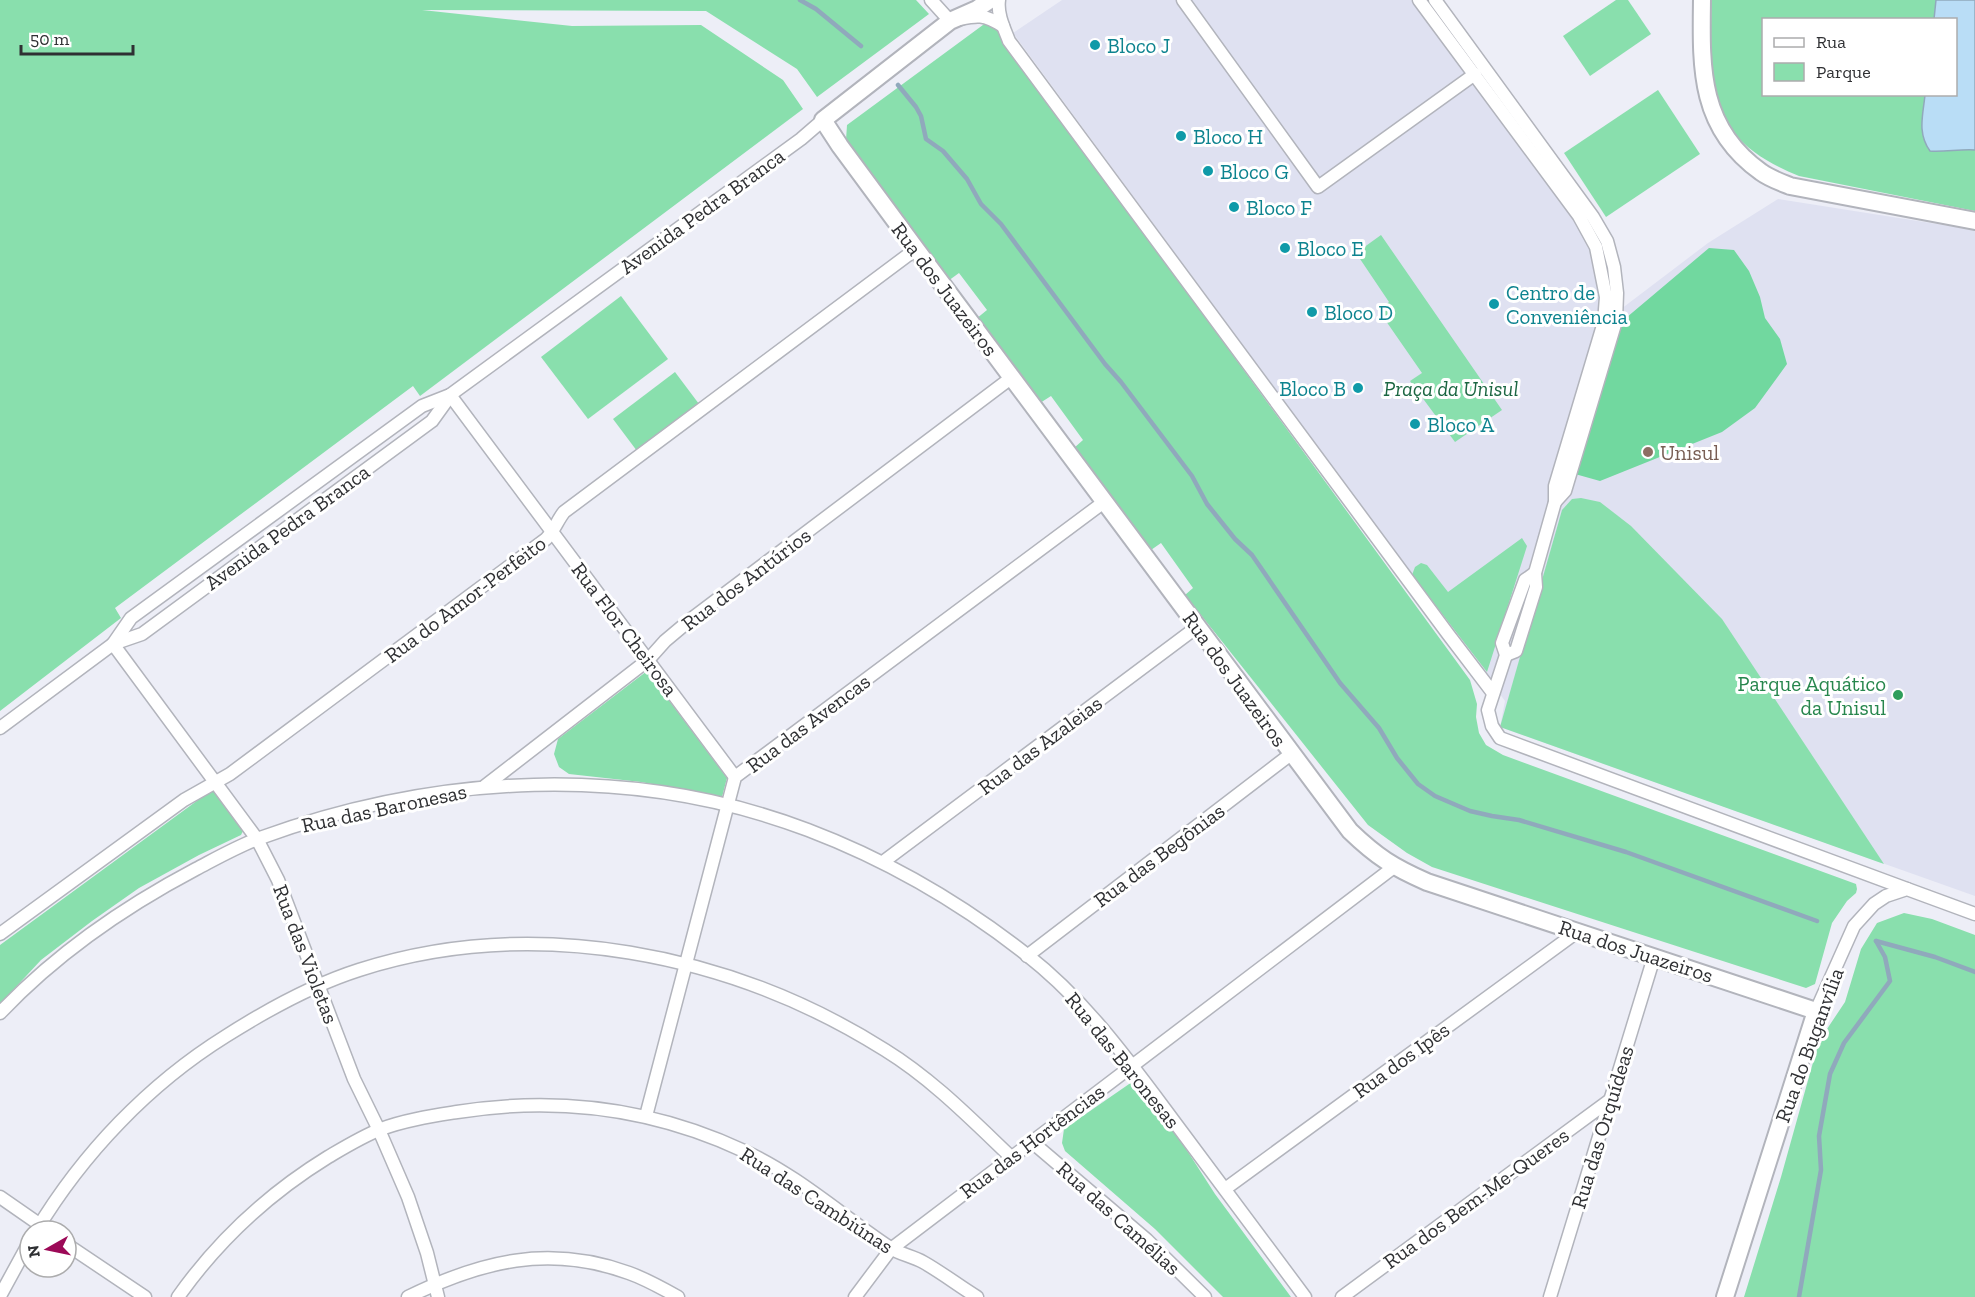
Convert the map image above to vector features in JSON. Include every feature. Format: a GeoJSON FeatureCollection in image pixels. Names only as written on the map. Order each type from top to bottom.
{"type":"FeatureCollection","features":[{"type":"Feature","properties":{"kind":"street"},"geometry":{"type":"LineString","coordinates":[[931,0],[950,21],[987,16],[1003,26]]}},
{"type":"Feature","properties":{"kind":"street","name":"Avenida Pedra Branca"},"geometry":{"type":"LineString","coordinates":[[950,21],[964,0]]}},
{"type":"Feature","properties":{"kind":"street","name":"Avenida Pedra Branca"},"geometry":{"type":"LineString","coordinates":[[113,644],[131,618],[422,406],[450,395],[801,139],[950,21],[977,9],[990,0]]}},
{"type":"Feature","properties":{"kind":"street"},"geometry":{"type":"LineString","coordinates":[[999,0],[998,6],[1009,41],[1493,693]]}},
{"type":"Feature","properties":{"kind":"street"},"geometry":{"type":"LineString","coordinates":[[1183,0],[1318,187],[1475,74]]}},
{"type":"Feature","properties":{"kind":"street"},"geometry":{"type":"LineString","coordinates":[[1419,0],[1579,216],[1596,247],[1606,297],[1604,322],[1555,486],[1555,502],[1535,573],[1536,587],[1516,651],[1506,655],[1488,710],[1492,726],[1500,738],[1975,914]]}},
{"type":"Feature","properties":{"kind":"street"},"geometry":{"type":"LineString","coordinates":[[1435,0],[1593,217],[1610,250],[1617,293],[1616,321],[1565,491],[1555,502]]}},
{"type":"Feature","properties":{"kind":"street"},"geometry":{"type":"LineString","coordinates":[[1702,0],[1701,55],[1708,102],[1720,130],[1739,155],[1762,173],[1790,186],[1975,221]]}},
{"type":"Feature","properties":{"kind":"street","name":"Rua dos Juazeiros"},"geometry":{"type":"LineString","coordinates":[[823,120],[1011,378],[1291,754],[1350,831],[1371,851],[1394,867],[1427,882],[1816,1011]]}},
{"type":"Feature","properties":{"kind":"street","name":"Rua do Amor-Perfeito"},"geometry":{"type":"LineString","coordinates":[[0,934],[184,800],[217,783],[546,539],[553,532],[564,512],[916,249]]}},
{"type":"Feature","properties":{"kind":"street","name":"Rua dos Antúrios"},"geometry":{"type":"LineString","coordinates":[[485,786],[648,660],[665,641],[690,620],[1011,378]]}},
{"type":"Feature","properties":{"kind":"street","name":"Avenida Pedra Branca"},"geometry":{"type":"LineString","coordinates":[[0,728],[113,644],[142,634],[432,421],[450,395]]}},
{"type":"Feature","properties":{"kind":"street","name":"Rua Flor Cheirosa"},"geometry":{"type":"LineString","coordinates":[[450,395],[735,777]]}},
{"type":"Feature","properties":{"kind":"street","name":"Rua das Avencas"},"geometry":{"type":"LineString","coordinates":[[646,1116],[735,777],[1104,502]]}},
{"type":"Feature","properties":{"kind":"street","name":"Rua das Azaleias"},"geometry":{"type":"LineString","coordinates":[[883,862],[1197,627]]}},
{"type":"Feature","properties":{"kind":"street","name":"Rua das Violetas"},"geometry":{"type":"LineString","coordinates":[[113,644],[257,839],[278,879],[354,1079],[408,1197],[427,1253],[438,1297]]}},
{"type":"Feature","properties":{"kind":"street","name":"Rua das Begônias"},"geometry":{"type":"LineString","coordinates":[[1028,956],[1291,754]]}},
{"type":"Feature","properties":{"kind":"street","name":"Rua das Baronesas"},"geometry":{"type":"LineString","coordinates":[[0,1014],[22,990],[67,952],[115,916],[162,886],[257,839],[341,813],[449,790],[540,783],[585,784],[640,790],[728,806],[807,830],[883,862],[962,909],[1028,956],[1073,997],[1133,1065],[1305,1297]]}},
{"type":"Feature","properties":{"kind":"street","name":"Rua das Hortências"},"geometry":{"type":"LineString","coordinates":[[855,1297],[891,1249],[1394,867]]}},
{"type":"Feature","properties":{"kind":"street","name":"Rua do Buganvília"},"geometry":{"type":"LineString","coordinates":[[1725,1297],[1816,1011],[1848,938],[1863,915],[1874,904],[1886,896],[1907,889]]}},
{"type":"Feature","properties":{"kind":"street","name":"Rua dos Ipês"},"geometry":{"type":"LineString","coordinates":[[1225,1189],[1577,932]]}},
{"type":"Feature","properties":{"kind":"street"},"geometry":{"type":"LineString","coordinates":[[48,1219],[86,1161],[114,1129],[168,1077],[244,1024],[318,986],[358,970],[440,951],[487,945],[575,946],[636,954],[686,964],[747,982],[783,996],[865,1038],[922,1076],[1011,1157]]}},
{"type":"Feature","properties":{"kind":"street","name":"Rua das Orquídeas"},"geometry":{"type":"LineString","coordinates":[[1550,1297],[1654,957]]}},
{"type":"Feature","properties":{"kind":"street","name":"Rua dos Bem-Me-Queres"},"geometry":{"type":"LineString","coordinates":[[1342,1297],[1610,1100]]}},
{"type":"Feature","properties":{"kind":"street","name":"Rua das Cambiúnas"},"geometry":{"type":"LineString","coordinates":[[178,1297],[205,1261],[260,1205],[298,1176],[338,1151],[379,1130],[405,1122],[484,1107],[523,1105],[586,1107],[646,1116],[686,1127],[754,1156],[779,1170],[891,1249],[923,1262],[977,1297]]}},
{"type":"Feature","properties":{"kind":"street","name":"Rua das Camélias"},"geometry":{"type":"LineString","coordinates":[[1032,1142],[1147,1240],[1205,1297]]}},
{"type":"Feature","properties":{"kind":"street"},"geometry":{"type":"LineString","coordinates":[[0,1197],[29,1219]]}},
{"type":"Feature","properties":{"kind":"street"},"geometry":{"type":"LineString","coordinates":[[78,1252],[145,1297]]}},
{"type":"Feature","properties":{"kind":"street"},"geometry":{"type":"LineString","coordinates":[[408,1297],[470,1270],[504,1261],[531,1258],[603,1266],[628,1273],[678,1297]]}},
{"type":"Feature","properties":{"kind":"street"},"geometry":{"type":"LineString","coordinates":[[0,1296],[18,1263]]}},
{"type":"Feature","properties":{"kind":"shaded area","name":"Unisul"},"geometry":{"type":"Polygon","coordinates":[[[1062,0],[1411,0],[1576,221],[1592,246],[1602,297],[1596,328],[1708,243],[1778,199],[1975,230],[1975,896],[1500,727],[1505,701],[1013,33],[1062,0]]]}},
{"type":"Feature","properties":{"kind":"green space"},"geometry":{"type":"Polygon","coordinates":[[[0,0],[916,0],[929,14],[817,97],[797,69],[706,11],[422,10],[572,26],[701,25],[783,80],[803,109],[420,396],[413,386],[115,608],[121,618],[0,711],[0,0]]]}},
{"type":"Feature","properties":{"kind":"green space"},"geometry":{"type":"Polygon","coordinates":[[[1616,0],[1628,0],[1651,34],[1590,76],[1563,36],[1616,0]]]}},
{"type":"Feature","properties":{"kind":"green space"},"geometry":{"type":"Polygon","coordinates":[[[1711,0],[1975,0],[1975,211],[1799,176],[1767,160],[1740,140],[1722,113],[1712,78],[1711,0]]]}},
{"type":"Feature","properties":{"kind":"green space"},"geometry":{"type":"Polygon","coordinates":[[[987,22],[997,24],[1005,43],[1470,680],[1477,704],[1476,717],[1479,733],[1486,745],[1503,755],[1856,884],[1856,893],[1847,901],[1832,923],[1815,984],[1806,988],[1432,867],[1407,853],[1368,825],[1185,595],[1193,588],[1161,543],[1151,550],[1074,448],[1083,440],[1051,396],[1040,403],[976,319],[987,310],[959,273],[948,281],[846,140],[847,125],[987,22]]]}},
{"type":"Feature","properties":{"kind":"green space"},"geometry":{"type":"Polygon","coordinates":[[[1658,90],[1700,154],[1606,217],[1564,153],[1658,90]]]}},
{"type":"Feature","properties":{"kind":"green space","name":"Praça da Unisul"},"geometry":{"type":"Polygon","coordinates":[[[1381,235],[1502,410],[1455,442],[1410,381],[1422,373],[1379,311],[1389,302],[1356,253],[1381,235]]]}},
{"type":"Feature","properties":{"kind":"green space"},"geometry":{"type":"Polygon","coordinates":[[[1709,248],[1734,250],[1749,271],[1760,297],[1765,318],[1780,339],[1787,364],[1755,408],[1722,432],[1600,481],[1575,474],[1620,323],[1709,248]]]}},
{"type":"Feature","properties":{"kind":"green space"},"geometry":{"type":"Polygon","coordinates":[[[621,296],[668,359],[588,419],[541,357],[621,296]]]}},
{"type":"Feature","properties":{"kind":"green space"},"geometry":{"type":"Polygon","coordinates":[[[675,372],[699,404],[637,451],[613,419],[675,372]]]}},
{"type":"Feature","properties":{"kind":"green space"},"geometry":{"type":"Polygon","coordinates":[[[1581,498],[1600,502],[1631,526],[1722,619],[1884,864],[1500,727],[1562,510],[1572,499],[1581,498]]]}},
{"type":"Feature","properties":{"kind":"green space"},"geometry":{"type":"Polygon","coordinates":[[[1522,538],[1527,546],[1487,672],[1412,575],[1415,567],[1421,563],[1427,565],[1448,592],[1522,538]]]}},
{"type":"Feature","properties":{"kind":"green space"},"geometry":{"type":"Polygon","coordinates":[[[647,671],[727,778],[722,797],[641,782],[569,774],[559,767],[554,754],[558,739],[647,671]]]}},
{"type":"Feature","properties":{"kind":"green space"},"geometry":{"type":"Polygon","coordinates":[[[215,791],[243,831],[241,835],[139,888],[41,960],[0,1004],[0,945],[209,792],[215,791]]]}},
{"type":"Feature","properties":{"kind":"green space"},"geometry":{"type":"Polygon","coordinates":[[[1904,913],[1932,919],[1975,935],[1975,1297],[1744,1297],[1819,1041],[1845,1002],[1861,949],[1877,923],[1904,913]]]}},
{"type":"Feature","properties":{"kind":"green space"},"geometry":{"type":"Polygon","coordinates":[[[1132,1082],[1145,1085],[1215,1194],[1291,1297],[1223,1297],[1155,1229],[1065,1151],[1062,1143],[1064,1129],[1132,1082]]]}},
{"type":"Feature","properties":{"kind":"water"},"geometry":{"type":"Polygon","coordinates":[[[1936,0],[1975,0],[1975,150],[1930,151],[1923,137],[1925,96],[1957,96],[1957,18],[1934,18],[1936,0]]]}},
{"type":"Feature","properties":{"kind":"waterway"},"geometry":{"type":"LineString","coordinates":[[800,0],[816,9],[861,46]]}},
{"type":"Feature","properties":{"kind":"waterway"},"geometry":{"type":"LineString","coordinates":[[898,85],[921,116],[926,139],[943,151],[967,179],[981,204],[1001,224],[1192,476],[1207,504],[1235,539],[1252,555],[1340,683],[1379,728],[1397,758],[1418,784],[1435,796],[1470,811],[1519,820],[1626,852],[1817,921]]}},
{"type":"Feature","properties":{"kind":"waterway"},"geometry":{"type":"LineString","coordinates":[[1876,941],[1935,957],[1975,972]]}},
{"type":"Feature","properties":{"kind":"waterway"},"geometry":{"type":"LineString","coordinates":[[1799,1297],[1821,1170],[1819,1136],[1830,1074],[1844,1043],[1890,981],[1885,957],[1876,941]]}},
{"type":"Feature","properties":{"kind":"place","name":"Bloco J"},"geometry":{"type":"Point","coordinates":[1095,45]}},
{"type":"Feature","properties":{"kind":"place","name":"Bloco H"},"geometry":{"type":"Point","coordinates":[1181,136]}},
{"type":"Feature","properties":{"kind":"place","name":"Bloco G"},"geometry":{"type":"Point","coordinates":[1208,171]}},
{"type":"Feature","properties":{"kind":"place","name":"Bloco F"},"geometry":{"type":"Point","coordinates":[1234,207]}},
{"type":"Feature","properties":{"kind":"place","name":"Bloco E"},"geometry":{"type":"Point","coordinates":[1285,248]}},
{"type":"Feature","properties":{"kind":"place","name":"Centro de Conveniência"},"geometry":{"type":"Point","coordinates":[1494,304]}},
{"type":"Feature","properties":{"kind":"place","name":"Bloco D"},"geometry":{"type":"Point","coordinates":[1312,312]}},
{"type":"Feature","properties":{"kind":"place","name":"Bloco B"},"geometry":{"type":"Point","coordinates":[1358,388]}},
{"type":"Feature","properties":{"kind":"place","name":"Bloco A"},"geometry":{"type":"Point","coordinates":[1415,424]}},
{"type":"Feature","properties":{"kind":"place","name":"Unisul"},"geometry":{"type":"Point","coordinates":[1648,452]}},
{"type":"Feature","properties":{"kind":"place","name":"Parque Aquático da Unisul"},"geometry":{"type":"Point","coordinates":[1898,695]}}]}
